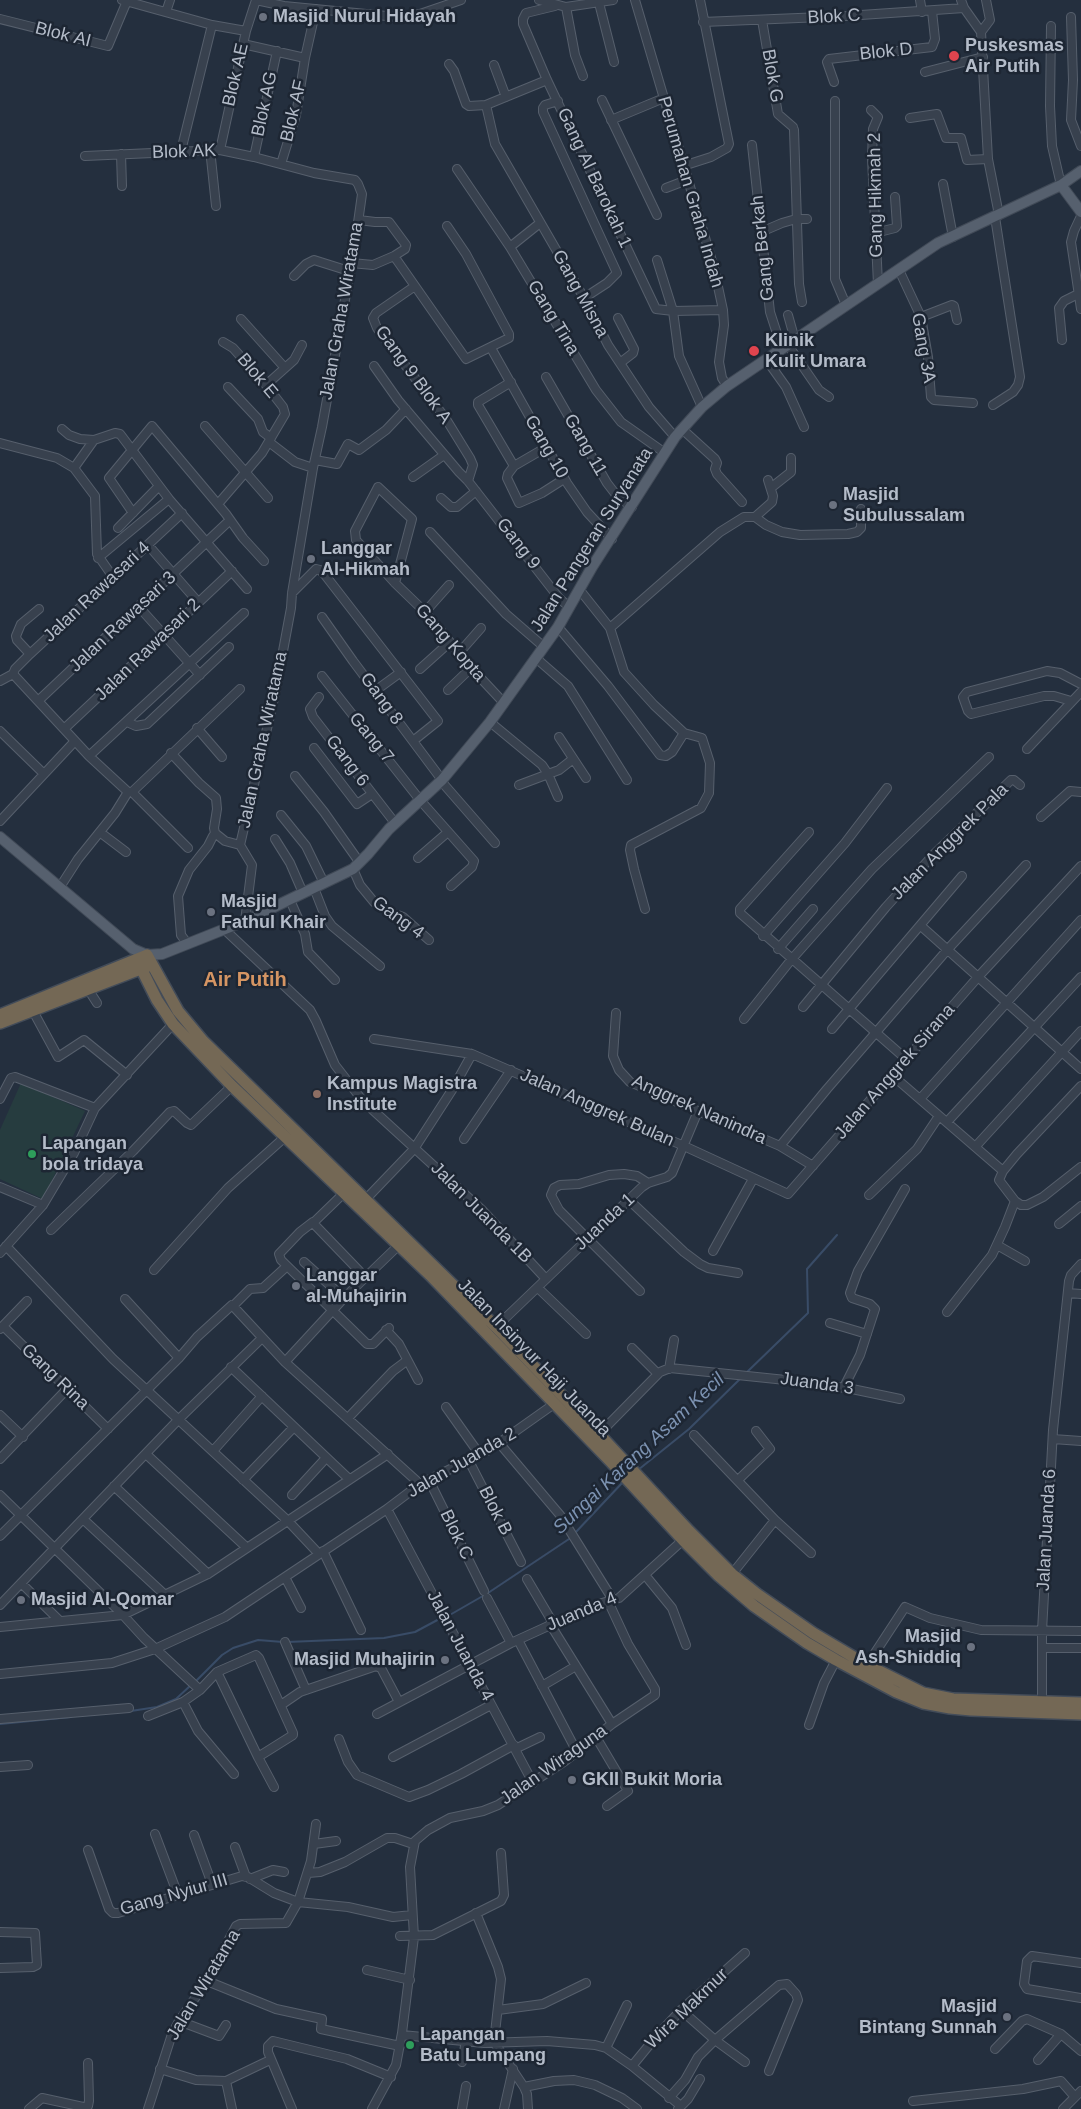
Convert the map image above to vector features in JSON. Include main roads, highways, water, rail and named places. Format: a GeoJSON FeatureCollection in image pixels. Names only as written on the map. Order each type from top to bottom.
{"type":"FeatureCollection","features":[{"type":"Feature","properties":{"kind":"highway"},"geometry":{"type":"LineString","coordinates":[[0,1023],[88,989],[142,959]]}},
{"type":"Feature","properties":{"kind":"highway"},"geometry":{"type":"LineString","coordinates":[[0,1015],[142,959]]}},
{"type":"Feature","properties":{"kind":"highway","name":"Jalan Insinyur Haji Juanda"},"geometry":{"type":"LineString","coordinates":[[142,959],[157,1000],[173,1024],[232,1086],[399,1245],[496,1327],[599,1434],[616,1460]]}},
{"type":"Feature","properties":{"kind":"highway","name":"Jalan Insinyur Haji Juanda"},"geometry":{"type":"LineString","coordinates":[[142,959],[178,1011],[198,1034],[366,1199],[554,1404],[616,1460],[683,1540],[719,1576],[754,1606],[810,1638],[908,1687],[935,1696],[953,1699],[1081,1704]]}},
{"type":"Feature","properties":{"kind":"highway","name":"Jalan Insinyur Haji Juanda"},"geometry":{"type":"LineString","coordinates":[[641,1488],[732,1574],[836,1660],[896,1692],[936,1706],[971,1710],[1081,1714]]}},
{"type":"Feature","properties":{"kind":"main road","name":"Jalan Pangeran Suryanata"},"geometry":{"type":"LineString","coordinates":[[142,959],[162,954],[246,921],[356,866],[395,823],[442,780],[490,722],[558,627],[579,589],[664,453],[678,433],[702,407],[727,386],[938,243],[1061,185],[1081,171]]}},
{"type":"Feature","properties":{"kind":"main road"},"geometry":{"type":"LineString","coordinates":[[1061,185],[1081,214]]}},
{"type":"Feature","properties":{"kind":"main road"},"geometry":{"type":"LineString","coordinates":[[0,837],[142,959]]}},
{"type":"Feature","properties":{"kind":"waterway","name":"Sungai Karang Asam Kecil"},"geometry":{"type":"LineString","coordinates":[[746,1373],[808,1313],[807,1269],[837,1235]]}},
{"type":"Feature","properties":{"kind":"waterway","name":"Sungai Karang Asam Kecil"},"geometry":{"type":"LineString","coordinates":[[638,1470],[689,1429],[741,1378]]}},
{"type":"Feature","properties":{"kind":"waterway","name":"Sungai Karang Asam Kecil"},"geometry":{"type":"LineString","coordinates":[[575,1533],[623,1482]]}},
{"type":"Feature","properties":{"kind":"waterway","name":"Sungai Karang Asam Kecil"},"geometry":{"type":"LineString","coordinates":[[448,1616],[488,1593],[572,1537]]}},
{"type":"Feature","properties":{"kind":"waterway","name":"Sungai Karang Asam Kecil"},"geometry":{"type":"LineString","coordinates":[[287,1642],[384,1638],[415,1632],[443,1617]]}},
{"type":"Feature","properties":{"kind":"waterway","name":"Sungai Karang Asam Kecil"},"geometry":{"type":"LineString","coordinates":[[195,1682],[222,1655],[233,1648],[258,1640],[283,1642]]}},
{"type":"Feature","properties":{"kind":"waterway","name":"Sungai Karang Asam Kecil"},"geometry":{"type":"LineString","coordinates":[[131,1711],[157,1707],[176,1699],[191,1685]]}},
{"type":"Feature","properties":{"kind":"waterway","name":"Sungai Karang Asam Kecil"},"geometry":{"type":"LineString","coordinates":[[0,1724],[71,1717]]}},
{"type":"Feature","properties":{"kind":"place","name":"Masjid Nurul Hidayah"},"geometry":{"type":"Point","coordinates":[263,17]}},
{"type":"Feature","properties":{"kind":"place","name":"Puskesmas Air Putih"},"geometry":{"type":"Point","coordinates":[954,56]}},
{"type":"Feature","properties":{"kind":"place","name":"Klinik Kulit Umara"},"geometry":{"type":"Point","coordinates":[754,351]}},
{"type":"Feature","properties":{"kind":"place","name":"Masjid Subulussalam"},"geometry":{"type":"Point","coordinates":[833,505]}},
{"type":"Feature","properties":{"kind":"place","name":"Langgar Al-Hikmah"},"geometry":{"type":"Point","coordinates":[311,559]}},
{"type":"Feature","properties":{"kind":"place","name":"Masjid Fathul Khair"},"geometry":{"type":"Point","coordinates":[211,912]}},
{"type":"Feature","properties":{"kind":"place","name":"Kampus Magistra Institute"},"geometry":{"type":"Point","coordinates":[317,1094]}},
{"type":"Feature","properties":{"kind":"place","name":"Lapangan bola tridaya"},"geometry":{"type":"Point","coordinates":[32,1154]}},
{"type":"Feature","properties":{"kind":"place","name":"Langgar al-Muhajirin"},"geometry":{"type":"Point","coordinates":[296,1286]}},
{"type":"Feature","properties":{"kind":"place","name":"Masjid Al-Qomar"},"geometry":{"type":"Point","coordinates":[21,1600]}},
{"type":"Feature","properties":{"kind":"place","name":"Masjid Ash-Shiddiq"},"geometry":{"type":"Point","coordinates":[971,1647]}},
{"type":"Feature","properties":{"kind":"place","name":"Masjid Muhajirin"},"geometry":{"type":"Point","coordinates":[445,1660]}},
{"type":"Feature","properties":{"kind":"place","name":"GKII Bukit Moria"},"geometry":{"type":"Point","coordinates":[572,1780]}},
{"type":"Feature","properties":{"kind":"place","name":"Masjid Bintang Sunnah"},"geometry":{"type":"Point","coordinates":[1007,2017]}},
{"type":"Feature","properties":{"kind":"place","name":"Lapangan Batu Lumpang"},"geometry":{"type":"Point","coordinates":[410,2045]}},
{"type":"Feature","properties":{"kind":"district","name":"Air Putih"},"geometry":{"type":"Point","coordinates":[245,980]}}]}
